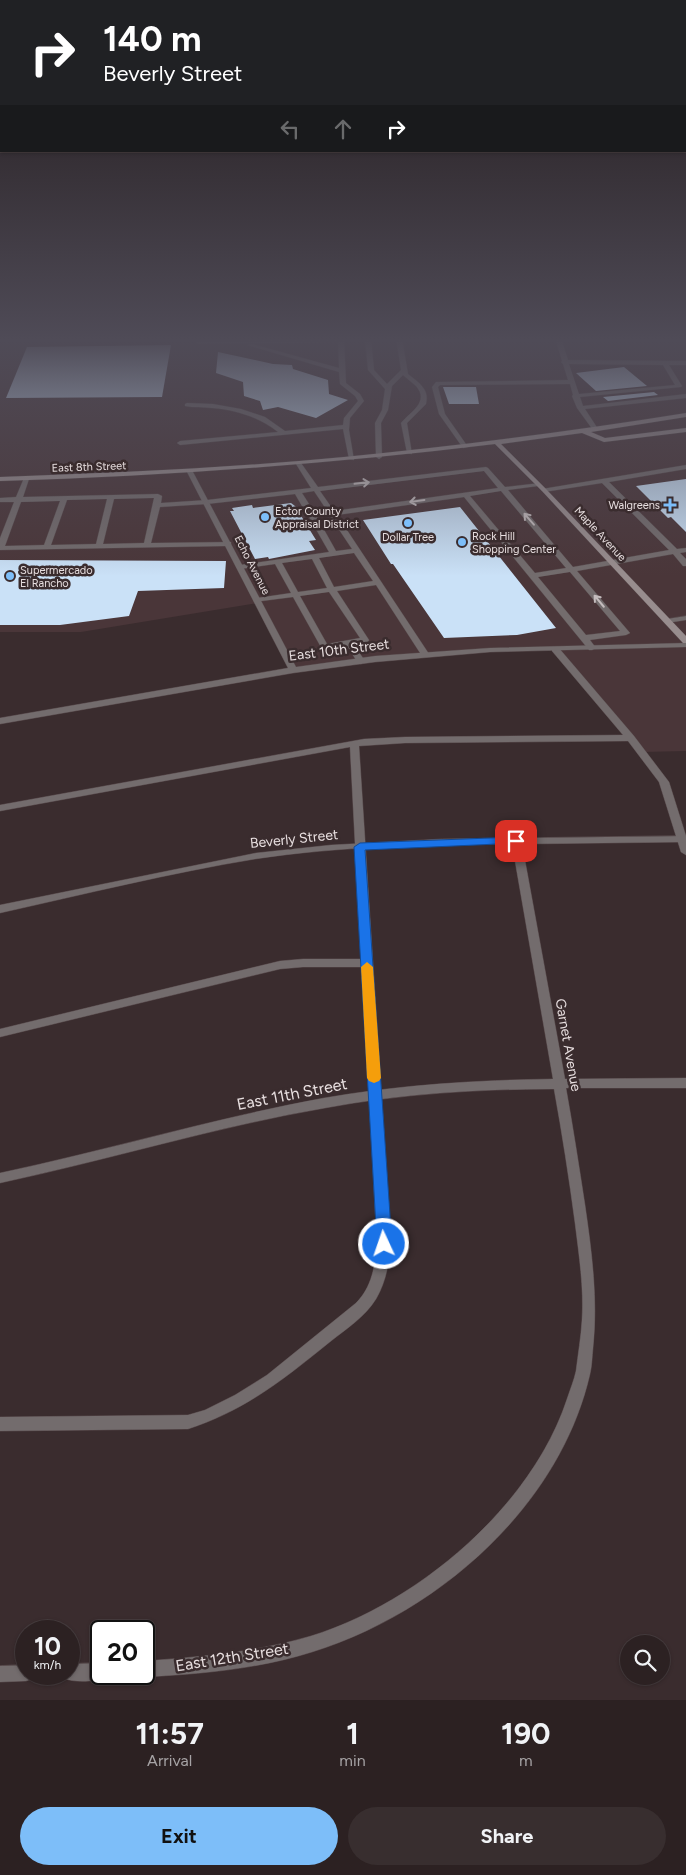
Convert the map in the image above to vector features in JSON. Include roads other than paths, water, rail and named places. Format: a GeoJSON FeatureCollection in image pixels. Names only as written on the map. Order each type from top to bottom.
{"type":"FeatureCollection","features":[{"type":"Feature","properties":{"kind":"main road"},"geometry":{"type":"LineString","coordinates":[[648,421],[659,417]]}},
{"type":"Feature","properties":{"kind":"main road","name":"East 8th Street"},"geometry":{"type":"LineString","coordinates":[[0,479],[190,472],[379,457],[595,430],[671,417]]}},
{"type":"Feature","properties":{"kind":"main road"},"geometry":{"type":"LineString","coordinates":[[584,431],[604,440],[686,430]]}},
{"type":"Feature","properties":{"kind":"main road","name":"Maple Avenue"},"geometry":{"type":"LineString","coordinates":[[497,443],[544,490],[686,641]]}},
{"type":"Feature","properties":{"kind":"street"},"geometry":{"type":"LineString","coordinates":[[263,417],[284,433]]}},
{"type":"Feature","properties":{"kind":"street"},"geometry":{"type":"LineString","coordinates":[[348,417],[346,427],[352,459]]}},
{"type":"Feature","properties":{"kind":"street"},"geometry":{"type":"LineString","coordinates":[[379,457],[378,423],[383,417]]}},
{"type":"Feature","properties":{"kind":"street"},"geometry":{"type":"LineString","coordinates":[[410,417],[404,423],[410,453]]}},
{"type":"Feature","properties":{"kind":"street"},"geometry":{"type":"LineString","coordinates":[[444,417],[465,447]]}},
{"type":"Feature","properties":{"kind":"street"},"geometry":{"type":"LineString","coordinates":[[586,417],[595,430]]}},
{"type":"Feature","properties":{"kind":"street"},"geometry":{"type":"LineString","coordinates":[[180,443],[346,427]]}},
{"type":"Feature","properties":{"kind":"street"},"geometry":{"type":"LineString","coordinates":[[299,464],[330,514],[425,654]]}},
{"type":"Feature","properties":{"kind":"street"},"geometry":{"type":"LineString","coordinates":[[544,490],[686,467]]}},
{"type":"Feature","properties":{"kind":"street"},"geometry":{"type":"LineString","coordinates":[[157,506],[207,502],[486,469],[626,633],[584,638]]}},
{"type":"Feature","properties":{"kind":"street","name":"Echo Avenue"},"geometry":{"type":"LineString","coordinates":[[190,472],[293,670]]}},
{"type":"Feature","properties":{"kind":"street"},"geometry":{"type":"LineString","coordinates":[[26,479],[0,548],[228,544]]}},
{"type":"Feature","properties":{"kind":"street"},"geometry":{"type":"LineString","coordinates":[[603,480],[686,564]]}},
{"type":"Feature","properties":{"kind":"street"},"geometry":{"type":"LineString","coordinates":[[330,514],[538,484]]}},
{"type":"Feature","properties":{"kind":"street"},"geometry":{"type":"LineString","coordinates":[[297,491],[334,554]]}},
{"type":"Feature","properties":{"kind":"street"},"geometry":{"type":"LineString","coordinates":[[465,494],[592,648]]}},
{"type":"Feature","properties":{"kind":"street"},"geometry":{"type":"LineString","coordinates":[[0,500],[158,496],[147,546]]}},
{"type":"Feature","properties":{"kind":"street"},"geometry":{"type":"LineString","coordinates":[[99,546],[111,497]]}},
{"type":"Feature","properties":{"kind":"street"},"geometry":{"type":"LineString","coordinates":[[47,547],[64,498]]}},
{"type":"Feature","properties":{"kind":"street"},"geometry":{"type":"LineString","coordinates":[[533,576],[686,550]]}},
{"type":"Feature","properties":{"kind":"street"},"geometry":{"type":"LineString","coordinates":[[240,567],[355,551]]}},
{"type":"Feature","properties":{"kind":"street"},"geometry":{"type":"LineString","coordinates":[[277,562],[325,647],[365,640],[332,590],[314,556]]}},
{"type":"Feature","properties":{"kind":"street"},"geometry":{"type":"LineString","coordinates":[[257,600],[376,583]]}},
{"type":"Feature","properties":{"kind":"street"},"geometry":{"type":"LineString","coordinates":[[667,621],[686,618]]}},
{"type":"Feature","properties":{"kind":"street"},"geometry":{"type":"LineString","coordinates":[[349,643],[361,661]]}},
{"type":"Feature","properties":{"kind":"street","name":"East 10th Street"},"geometry":{"type":"LineString","coordinates":[[0,720],[293,670],[425,654],[490,650],[686,645]]}},
{"type":"Feature","properties":{"kind":"street"},"geometry":{"type":"LineString","coordinates":[[556,649],[631,738],[664,782],[684,839],[686,852]]}},
{"type":"Feature","properties":{"kind":"street"},"geometry":{"type":"LineString","coordinates":[[0,808],[354,744],[405,740],[631,738]]}},
{"type":"Feature","properties":{"kind":"street"},"geometry":{"type":"LineString","coordinates":[[0,1424],[188,1422],[211,1416],[261,1388],[350,1317],[367,1301],[378,1279],[383,1262],[384,1244],[354,744]]}},
{"type":"Feature","properties":{"kind":"street","name":"Beverly Street"},"geometry":{"type":"LineString","coordinates":[[0,909],[247,858],[360,847],[516,841],[684,839]]}},
{"type":"Feature","properties":{"kind":"street","name":"Garnet Avenue"},"geometry":{"type":"LineString","coordinates":[[516,841],[560,1084],[586,1256]]}},
{"type":"Feature","properties":{"kind":"street"},"geometry":{"type":"LineString","coordinates":[[0,1034],[280,965],[367,963]]}},
{"type":"Feature","properties":{"kind":"street","name":"East 11th Street"},"geometry":{"type":"LineString","coordinates":[[0,1178],[246,1119],[325,1103],[375,1096],[460,1088],[560,1084],[686,1083]]}},
{"type":"Feature","properties":{"kind":"street","name":"East 12th Street"},"geometry":{"type":"LineString","coordinates":[[155,1669],[192,1667],[269,1655],[333,1637],[391,1611],[425,1589],[472,1553],[509,1515],[536,1479],[567,1422],[582,1376],[588,1330],[586,1256]]}},
{"type":"Feature","properties":{"kind":"street"},"geometry":{"type":"LineString","coordinates":[[0,1674],[15,1673]]}},
{"type":"Feature","properties":{"kind":"place","name":"Walgreens"},"geometry":{"type":"Point","coordinates":[670,505]}},
{"type":"Feature","properties":{"kind":"place","name":"Ector County Appraisal District"},"geometry":{"type":"Point","coordinates":[265,517]}},
{"type":"Feature","properties":{"kind":"place","name":"Dollar Tree"},"geometry":{"type":"Point","coordinates":[408,523]}},
{"type":"Feature","properties":{"kind":"place","name":"Rock Hill Shopping Center"},"geometry":{"type":"Point","coordinates":[462,542]}},
{"type":"Feature","properties":{"kind":"place","name":"Supermercado El Rancho"},"geometry":{"type":"Point","coordinates":[10,576]}}]}
